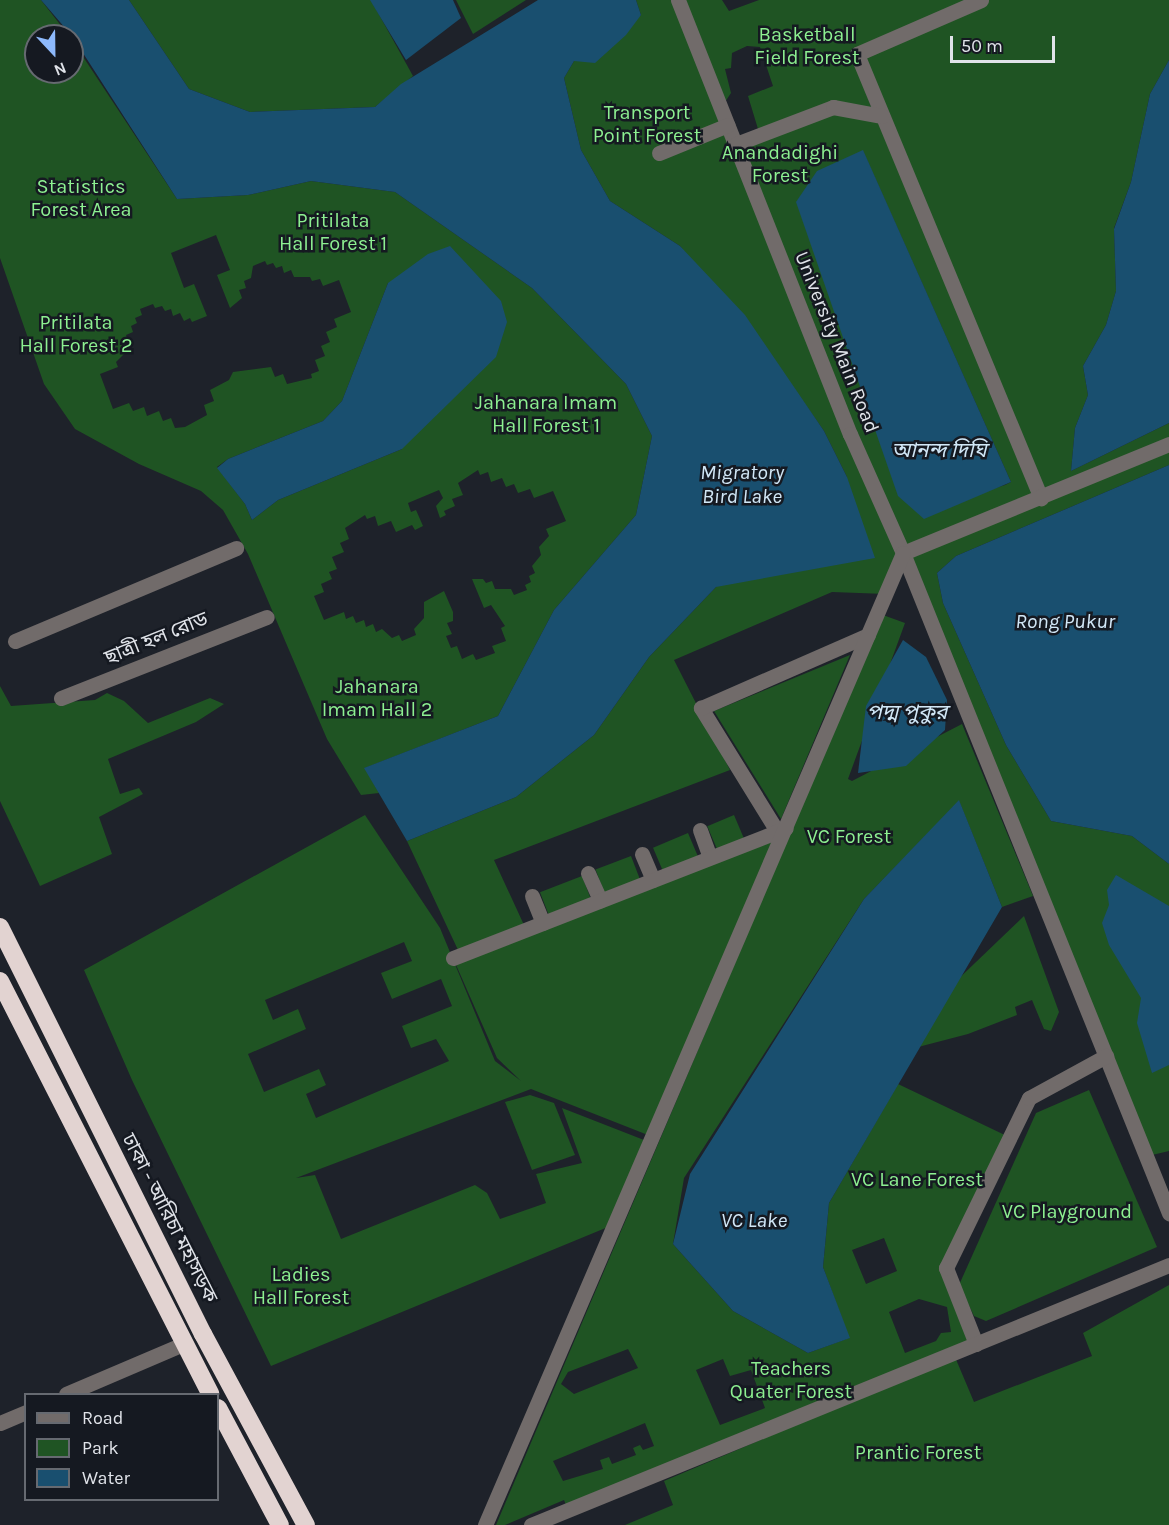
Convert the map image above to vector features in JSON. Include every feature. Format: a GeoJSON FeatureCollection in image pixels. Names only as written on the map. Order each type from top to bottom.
{"type":"FeatureCollection","features":[{"type":"Feature","properties":{"kind":"highway","name":"ঢাকা - আরিচা মহাসড়ক"},"geometry":{"type":"LineString","coordinates":[[0,927],[203,1334],[306,1525]]}},
{"type":"Feature","properties":{"kind":"highway"},"geometry":{"type":"LineString","coordinates":[[0,981],[209,1393]]}},
{"type":"Feature","properties":{"kind":"highway"},"geometry":{"type":"LineString","coordinates":[[219,1410],[280,1525]]}},
{"type":"Feature","properties":{"kind":"street","name":"University Main Road"},"geometry":{"type":"LineString","coordinates":[[678,0],[848,428],[903,553],[1169,1214]]}},
{"type":"Feature","properties":{"kind":"street"},"geometry":{"type":"LineString","coordinates":[[981,0],[857,54],[1041,498]]}},
{"type":"Feature","properties":{"kind":"street"},"geometry":{"type":"LineString","coordinates":[[736,144],[833,107],[882,116]]}},
{"type":"Feature","properties":{"kind":"street"},"geometry":{"type":"LineString","coordinates":[[659,153],[728,125]]}},
{"type":"Feature","properties":{"kind":"street"},"geometry":{"type":"LineString","coordinates":[[485,1525],[903,553],[1169,444]]}},
{"type":"Feature","properties":{"kind":"street"},"geometry":{"type":"LineString","coordinates":[[15,641],[236,548]]}},
{"type":"Feature","properties":{"kind":"street","name":"ছাত্রী হল রোড"},"geometry":{"type":"LineString","coordinates":[[61,698],[267,617]]}},
{"type":"Feature","properties":{"kind":"street"},"geometry":{"type":"LineString","coordinates":[[782,830],[701,708],[868,635]]}},
{"type":"Feature","properties":{"kind":"street"},"geometry":{"type":"LineString","coordinates":[[700,830],[710,857]]}},
{"type":"Feature","properties":{"kind":"street"},"geometry":{"type":"LineString","coordinates":[[453,958],[782,830]]}},
{"type":"Feature","properties":{"kind":"street"},"geometry":{"type":"LineString","coordinates":[[642,854],[653,880]]}},
{"type":"Feature","properties":{"kind":"street"},"geometry":{"type":"LineString","coordinates":[[588,873],[600,900]]}},
{"type":"Feature","properties":{"kind":"street"},"geometry":{"type":"LineString","coordinates":[[532,896],[543,922]]}},
{"type":"Feature","properties":{"kind":"street"},"geometry":{"type":"LineString","coordinates":[[976,1344],[946,1268],[1029,1098],[1106,1056]]}},
{"type":"Feature","properties":{"kind":"street"},"geometry":{"type":"LineString","coordinates":[[531,1525],[1169,1265]]}},
{"type":"Feature","properties":{"kind":"street"},"geometry":{"type":"LineString","coordinates":[[71,1393],[183,1344]]}},
{"type":"Feature","properties":{"kind":"street"},"geometry":{"type":"LineString","coordinates":[[0,1423],[24,1413]]}},
{"type":"Feature","properties":{"kind":"green space"},"geometry":{"type":"Polygon","coordinates":[[[0,0],[41,0],[60,24],[24,24],[24,84],[84,84],[84,58],[177,199],[248,195],[311,181],[395,192],[532,288],[626,384],[652,436],[636,515],[554,610],[498,716],[365,768],[379,793],[361,795],[327,739],[248,554],[223,510],[201,491],[139,464],[75,429],[44,384],[0,258],[0,0]],[[216,235],[171,253],[184,288],[194,284],[207,316],[192,322],[190,318],[184,321],[180,313],[173,316],[171,309],[165,311],[162,306],[155,308],[153,304],[140,309],[142,315],[135,318],[137,323],[131,326],[133,332],[126,335],[129,344],[124,346],[126,352],[116,362],[118,367],[100,374],[113,409],[129,403],[133,411],[144,407],[147,416],[159,411],[163,421],[171,418],[175,428],[185,427],[207,415],[204,405],[214,401],[210,390],[229,380],[233,372],[271,367],[275,377],[283,374],[287,384],[312,378],[311,374],[319,371],[315,360],[325,356],[321,346],[330,342],[326,332],[337,327],[334,319],[351,312],[339,280],[323,286],[320,279],[312,281],[310,277],[294,277],[291,270],[284,273],[282,266],[276,268],[273,263],[267,265],[265,261],[253,266],[251,278],[244,281],[246,288],[239,290],[242,298],[230,308],[217,275],[230,270],[216,235]],[[388,283],[342,401],[323,421],[228,459],[217,467],[245,504],[252,520],[278,500],[402,449],[388,283]],[[478,470],[458,483],[463,495],[452,499],[455,506],[444,511],[446,515],[440,518],[436,506],[443,498],[439,490],[408,503],[411,512],[416,510],[423,526],[415,530],[412,525],[396,532],[391,521],[378,526],[375,516],[367,519],[365,515],[345,528],[349,539],[340,543],[344,552],[332,557],[337,569],[329,572],[332,579],[321,584],[324,592],[314,596],[324,620],[344,612],[346,619],[353,616],[356,623],[364,620],[366,627],[373,624],[376,632],[382,629],[392,638],[399,635],[402,641],[416,635],[414,629],[424,618],[424,602],[444,591],[453,612],[453,621],[447,623],[452,634],[446,636],[451,648],[457,646],[462,659],[473,654],[476,660],[495,653],[492,646],[506,641],[501,628],[505,626],[491,605],[484,608],[472,579],[483,579],[486,583],[492,581],[495,589],[511,589],[514,595],[527,590],[525,585],[531,582],[529,576],[535,573],[532,566],[541,555],[539,547],[549,536],[546,529],[566,521],[553,491],[534,498],[530,489],[518,493],[514,484],[506,487],[502,478],[491,482],[488,472],[480,475],[478,470]]]}},
{"type":"Feature","properties":{"kind":"green space"},"geometry":{"type":"Polygon","coordinates":[[[129,0],[371,0],[413,76],[375,107],[250,112],[189,89],[129,0]]]}},
{"type":"Feature","properties":{"kind":"green space"},"geometry":{"type":"Polygon","coordinates":[[[456,0],[526,0],[473,34],[456,0]]]}},
{"type":"Feature","properties":{"kind":"green space"},"geometry":{"type":"Polygon","coordinates":[[[636,0],[672,0],[736,144],[833,107],[882,115],[857,54],[985,0],[1169,0],[1169,60],[1150,94],[1131,182],[1114,228],[1116,291],[1106,325],[1083,366],[1088,395],[1075,428],[1071,471],[1169,423],[1169,465],[956,556],[937,573],[943,603],[1006,745],[1051,821],[1132,836],[1169,864],[1169,1151],[1152,1155],[903,553],[886,594],[832,592],[674,660],[730,770],[494,860],[524,925],[458,950],[407,841],[516,797],[594,735],[649,657],[716,587],[847,477],[824,431],[803,401],[680,246],[610,201],[581,150],[564,78],[574,61],[641,15],[636,0]],[[863,151],[986,491],[1011,482],[863,151]]]}},
{"type":"Feature","properties":{"kind":"green space","name":"Basketball Field Forest"},"geometry":{"type":"Polygon","coordinates":[[[678,0],[722,0],[729,11],[759,0],[975,0],[851,53],[872,109],[828,103],[758,129],[748,96],[773,86],[760,47],[747,46],[732,53],[731,68],[725,69],[731,93],[725,102],[678,0]]]}},
{"type":"Feature","properties":{"kind":"green space"},"geometry":{"type":"Polygon","coordinates":[[[883,615],[905,623],[848,779],[852,781],[962,724],[1033,896],[1002,907],[959,801],[864,899],[684,1178],[673,1244],[733,1311],[808,1353],[849,1338],[823,1267],[829,1203],[898,1084],[1009,1137],[946,1268],[974,1338],[566,1505],[564,1500],[505,1525],[496,1525],[883,615]],[[884,1238],[852,1250],[866,1284],[897,1271],[884,1238]],[[919,1299],[889,1312],[905,1353],[936,1341],[941,1333],[951,1332],[947,1307],[919,1299]],[[628,1349],[568,1372],[561,1384],[574,1394],[638,1368],[628,1349]],[[723,1359],[696,1370],[720,1425],[765,1408],[751,1370],[730,1376],[723,1359]],[[645,1423],[553,1461],[563,1481],[603,1469],[600,1460],[609,1457],[612,1464],[636,1455],[633,1448],[640,1445],[643,1450],[654,1446],[645,1423]]]}},
{"type":"Feature","properties":{"kind":"green space"},"geometry":{"type":"Polygon","coordinates":[[[850,655],[781,819],[714,711],[850,655]]]}},
{"type":"Feature","properties":{"kind":"green space"},"geometry":{"type":"Polygon","coordinates":[[[0,686],[11,706],[95,700],[107,693],[124,701],[148,723],[210,698],[224,704],[196,722],[108,759],[120,794],[139,788],[143,794],[99,817],[112,854],[40,886],[0,801],[0,686]]]}},
{"type":"Feature","properties":{"kind":"green space","name":"Ladies Hall Forest"},"geometry":{"type":"Polygon","coordinates":[[[365,815],[440,928],[495,1061],[521,1081],[497,1058],[453,958],[786,828],[653,1137],[531,1089],[296,1178],[315,1175],[341,1239],[475,1185],[487,1193],[500,1219],[546,1203],[536,1174],[582,1163],[562,1108],[644,1140],[608,1227],[271,1366],[132,1080],[84,970],[365,815]],[[404,942],[265,1000],[273,1020],[298,1009],[306,1029],[248,1054],[264,1092],[319,1069],[326,1085],[306,1094],[316,1118],[449,1061],[436,1039],[411,1048],[402,1026],[452,1006],[441,979],[392,999],[381,973],[412,961],[404,942]]]}},
{"type":"Feature","properties":{"kind":"green space"},"geometry":{"type":"Polygon","coordinates":[[[734,815],[744,838],[717,849],[707,826],[734,815]]]}},
{"type":"Feature","properties":{"kind":"green space"},"geometry":{"type":"Polygon","coordinates":[[[688,833],[698,856],[663,871],[653,848],[688,833]]]}},
{"type":"Feature","properties":{"kind":"green space"},"geometry":{"type":"Polygon","coordinates":[[[631,856],[640,880],[605,894],[596,870],[631,856]]]}},
{"type":"Feature","properties":{"kind":"green space"},"geometry":{"type":"Polygon","coordinates":[[[582,876],[591,899],[549,915],[540,892],[582,876]]]}},
{"type":"Feature","properties":{"kind":"green space"},"geometry":{"type":"Polygon","coordinates":[[[1024,916],[1059,1012],[1051,1031],[1044,1029],[1032,1000],[1015,1007],[1017,1015],[968,1034],[899,1052],[927,1009],[1024,916]]]}},
{"type":"Feature","properties":{"kind":"green space","name":"VC Playground"},"geometry":{"type":"Polygon","coordinates":[[[1089,1090],[1157,1247],[986,1321],[974,1316],[959,1285],[1036,1113],[1089,1090]]]}},
{"type":"Feature","properties":{"kind":"green space"},"geometry":{"type":"Polygon","coordinates":[[[530,1095],[554,1103],[575,1155],[532,1170],[505,1102],[530,1095]]]}},
{"type":"Feature","properties":{"kind":"green space","name":"Prantic Forest"},"geometry":{"type":"Polygon","coordinates":[[[1169,1285],[1169,1525],[625,1525],[673,1505],[664,1481],[955,1357],[974,1402],[1092,1356],[1083,1333],[1169,1285]]]}},
{"type":"Feature","properties":{"kind":"water","name":"Migratory Bird Lake"},"geometry":{"type":"Polygon","coordinates":[[[41,0],[129,0],[189,89],[250,112],[375,107],[401,84],[538,0],[636,0],[641,15],[626,35],[595,63],[574,61],[564,78],[581,150],[610,201],[680,246],[745,315],[824,431],[847,477],[875,558],[716,587],[649,657],[594,735],[516,797],[407,841],[364,768],[498,716],[554,610],[636,515],[652,436],[626,384],[532,288],[395,192],[311,181],[248,195],[177,199],[84,55],[84,24],[62,24],[41,0]]]}},
{"type":"Feature","properties":{"kind":"water"},"geometry":{"type":"Polygon","coordinates":[[[370,0],[453,0],[461,18],[406,60],[370,0]]]}},
{"type":"Feature","properties":{"kind":"water"},"geometry":{"type":"Polygon","coordinates":[[[1169,60],[1169,423],[1071,471],[1075,428],[1088,395],[1083,366],[1106,325],[1116,291],[1114,229],[1131,182],[1150,94],[1169,60]]]}},
{"type":"Feature","properties":{"kind":"water","name":"আনন্দ দিঘি"},"geometry":{"type":"Polygon","coordinates":[[[863,150],[1011,482],[924,519],[898,496],[796,202],[817,171],[863,150]]]}},
{"type":"Feature","properties":{"kind":"water"},"geometry":{"type":"Polygon","coordinates":[[[450,246],[501,301],[507,322],[496,357],[402,449],[278,500],[252,520],[245,504],[217,468],[228,459],[323,421],[342,401],[388,283],[428,254],[450,246]]]}},
{"type":"Feature","properties":{"kind":"water","name":"Rong Pukur"},"geometry":{"type":"Polygon","coordinates":[[[1169,465],[1169,864],[1132,836],[1051,821],[1006,745],[943,603],[937,573],[956,556],[1169,465]]]}},
{"type":"Feature","properties":{"kind":"water","name":"পদ্ম পুকুর"},"geometry":{"type":"Polygon","coordinates":[[[903,640],[926,657],[947,700],[945,730],[906,766],[858,773],[866,706],[903,640]]]}},
{"type":"Feature","properties":{"kind":"water","name":"VC Lake"},"geometry":{"type":"Polygon","coordinates":[[[959,800],[1002,907],[829,1203],[823,1267],[850,1338],[808,1353],[733,1311],[673,1244],[690,1174],[864,899],[959,800]]]}},
{"type":"Feature","properties":{"kind":"water"},"geometry":{"type":"Polygon","coordinates":[[[1116,875],[1169,906],[1169,1065],[1152,1073],[1137,1023],[1141,998],[1109,945],[1102,923],[1109,905],[1107,890],[1116,875]]]}},
{"type":"Feature","properties":{"kind":"park label","name":"Transport Point Forest"},"geometry":{"type":"Point","coordinates":[647,124]}},
{"type":"Feature","properties":{"kind":"park label","name":"Anandadighi Forest"},"geometry":{"type":"Point","coordinates":[780,164]}},
{"type":"Feature","properties":{"kind":"park label","name":"Statistics Forest Area"},"geometry":{"type":"Point","coordinates":[81,198]}},
{"type":"Feature","properties":{"kind":"park label","name":"Pritilata Hall Forest 1"},"geometry":{"type":"Point","coordinates":[333,232]}},
{"type":"Feature","properties":{"kind":"park label","name":"Pritilata Hall Forest 2"},"geometry":{"type":"Point","coordinates":[76,334]}},
{"type":"Feature","properties":{"kind":"park label","name":"Jahanara Imam Hall Forest 1"},"geometry":{"type":"Point","coordinates":[546,414]}},
{"type":"Feature","properties":{"kind":"park label","name":"Jahanara Imam Hall 2"},"geometry":{"type":"Point","coordinates":[377,698]}},
{"type":"Feature","properties":{"kind":"park label","name":"VC Forest"},"geometry":{"type":"Point","coordinates":[849,836]}},
{"type":"Feature","properties":{"kind":"park label","name":"VC Lane Forest"},"geometry":{"type":"Point","coordinates":[917,1179]}},
{"type":"Feature","properties":{"kind":"park label","name":"Teachers Quater Forest"},"geometry":{"type":"Point","coordinates":[791,1380]}}]}
